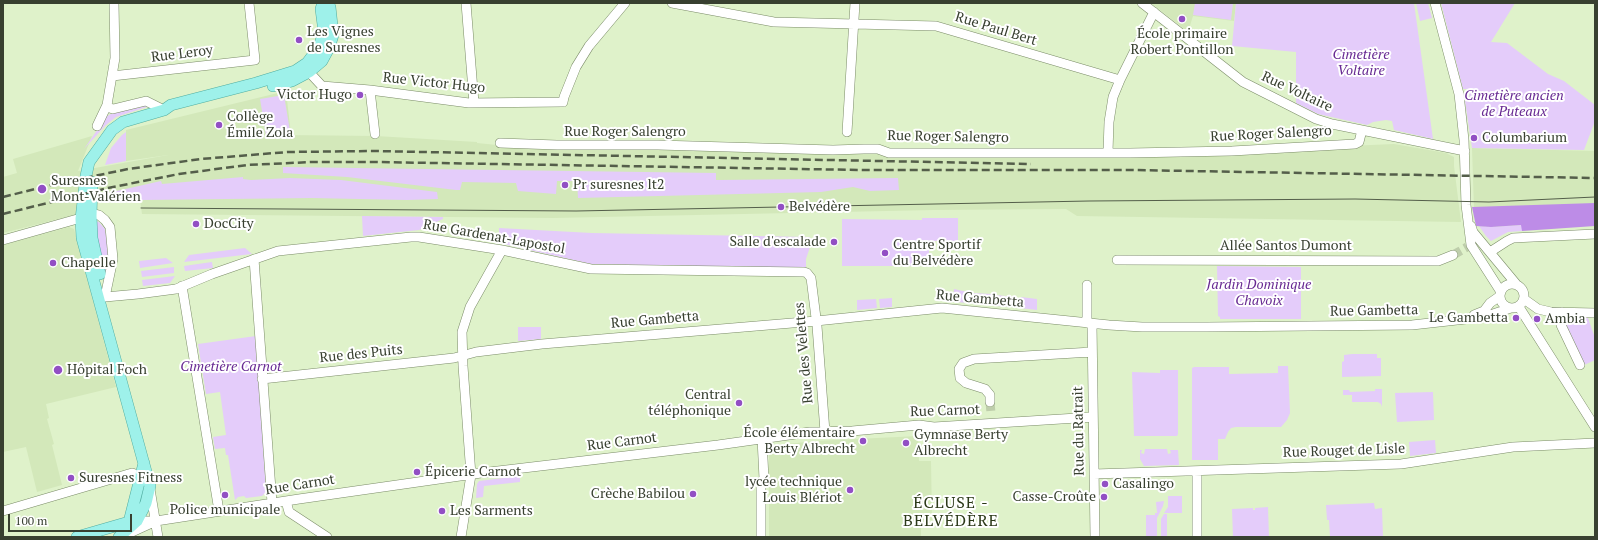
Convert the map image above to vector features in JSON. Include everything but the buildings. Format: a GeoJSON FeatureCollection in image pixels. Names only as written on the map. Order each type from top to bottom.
{"type":"FeatureCollection","features":[{"type":"Feature","properties":{"kind":"main road"},"geometry":{"type":"LineString","coordinates":[[164,110],[171,105],[256,83],[295,71],[307,63],[319,47],[324,32],[321,9],[322,3]]}},
{"type":"Feature","properties":{"kind":"main road"},"geometry":{"type":"LineString","coordinates":[[120,537],[133,522],[146,503],[150,486],[82,238],[86,217],[89,162],[112,130],[123,122],[164,110],[173,110],[288,82],[309,72],[322,61],[332,41],[333,29],[330,7],[327,3]]}},
{"type":"Feature","properties":{"kind":"main road"},"geometry":{"type":"LineString","coordinates":[[86,217],[92,238],[104,297],[102,308]]}},
{"type":"Feature","properties":{"kind":"main road"},"geometry":{"type":"LineString","coordinates":[[133,522],[140,476],[144,462]]}},
{"type":"Feature","properties":{"kind":"main road"},"geometry":{"type":"LineString","coordinates":[[77,537],[133,522]]}},
{"type":"Feature","properties":{"kind":"street"},"geometry":{"type":"LineString","coordinates":[[97,126],[108,105],[115,58],[114,3]]}},
{"type":"Feature","properties":{"kind":"street","name":"Rue Leroy"},"geometry":{"type":"LineString","coordinates":[[112,76],[255,60],[249,3]]}},
{"type":"Feature","properties":{"kind":"street"},"geometry":{"type":"LineString","coordinates":[[466,3],[474,103]]}},
{"type":"Feature","properties":{"kind":"street","name":"Rue Victor Hugo"},"geometry":{"type":"LineString","coordinates":[[309,72],[322,86],[370,90],[474,103],[563,102],[579,61],[589,46],[625,3]]}},
{"type":"Feature","properties":{"kind":"street","name":"Rue Paul Bert"},"geometry":{"type":"LineString","coordinates":[[672,3],[774,22],[936,26],[1120,80]]}},
{"type":"Feature","properties":{"kind":"street"},"geometry":{"type":"LineString","coordinates":[[847,132],[855,3]]}},
{"type":"Feature","properties":{"kind":"street","name":"Rue Voltaire"},"geometry":{"type":"LineString","coordinates":[[1142,3],[1233,75],[1252,88],[1316,119],[1332,124],[1465,151]]}},
{"type":"Feature","properties":{"kind":"street"},"geometry":{"type":"LineString","coordinates":[[1435,3],[1458,94],[1465,151],[1464,174],[1469,246],[1500,294],[1504,306],[1518,305],[1562,312],[1595,313]]}},
{"type":"Feature","properties":{"kind":"street"},"geometry":{"type":"LineString","coordinates":[[1108,152],[1110,108],[1120,80],[1154,12]]}},
{"type":"Feature","properties":{"kind":"street"},"geometry":{"type":"LineString","coordinates":[[370,90],[375,134]]}},
{"type":"Feature","properties":{"kind":"street"},"geometry":{"type":"LineString","coordinates":[[108,105],[110,108],[114,109],[146,101],[164,110]]}},
{"type":"Feature","properties":{"kind":"street","name":"Rue Roger Salengro"},"geometry":{"type":"LineString","coordinates":[[500,142],[557,145],[658,145],[834,150],[878,149],[889,153],[1232,151],[1355,144],[1359,142],[1362,130]]}},
{"type":"Feature","properties":{"kind":"street"},"geometry":{"type":"LineString","coordinates":[[3,240],[86,217],[99,215],[110,227],[113,259],[104,297]]}},
{"type":"Feature","properties":{"kind":"street"},"geometry":{"type":"LineString","coordinates":[[1467,217],[1473,232],[1522,289],[1518,305],[1595,427]]}},
{"type":"Feature","properties":{"kind":"street"},"geometry":{"type":"LineString","coordinates":[[1490,252],[1513,238],[1595,234]]}},
{"type":"Feature","properties":{"kind":"street","name":"Rue Gardenat-Lapostol"},"geometry":{"type":"LineString","coordinates":[[104,297],[176,289],[278,251],[411,237],[502,250],[591,269],[807,273]]}},
{"type":"Feature","properties":{"kind":"street"},"geometry":{"type":"LineString","coordinates":[[461,537],[471,475],[462,356],[462,332],[470,306],[502,250]]}},
{"type":"Feature","properties":{"kind":"street","name":"Allée Santos Dumont"},"geometry":{"type":"LineString","coordinates":[[1117,260],[1438,260],[1453,255]]}},
{"type":"Feature","properties":{"kind":"street"},"geometry":{"type":"LineString","coordinates":[[254,259],[272,503]]}},
{"type":"Feature","properties":{"kind":"street","name":"Rue des Velettes"},"geometry":{"type":"LineString","coordinates":[[807,273],[810,278],[816,321],[825,432]]}},
{"type":"Feature","properties":{"kind":"street"},"geometry":{"type":"LineString","coordinates":[[95,284],[104,297]]}},
{"type":"Feature","properties":{"kind":"street"},"geometry":{"type":"LineString","coordinates":[[1500,294],[1506,286],[1513,284],[1517,285]]}},
{"type":"Feature","properties":{"kind":"street","name":"Rue du Ratrait"},"geometry":{"type":"LineString","coordinates":[[1087,285],[1092,352],[1095,537]]}},
{"type":"Feature","properties":{"kind":"street"},"geometry":{"type":"LineString","coordinates":[[182,286],[219,511]]}},
{"type":"Feature","properties":{"kind":"street","name":"Rue Gambetta"},"geometry":{"type":"LineString","coordinates":[[1449,321],[1476,315],[1484,310],[1500,294]]}},
{"type":"Feature","properties":{"kind":"street","name":"Rue Gambetta"},"geometry":{"type":"LineString","coordinates":[[462,356],[476,352],[542,344],[816,321],[942,308],[1090,324],[1142,327],[1208,327],[1412,325],[1484,317],[1518,305]]}},
{"type":"Feature","properties":{"kind":"street"},"geometry":{"type":"LineString","coordinates":[[1562,312],[1562,324],[1560,325],[1580,365]]}},
{"type":"Feature","properties":{"kind":"street"},"geometry":{"type":"LineString","coordinates":[[990,402],[990,395],[985,389],[966,383],[960,378],[959,369],[963,363],[974,359],[1092,352]]}},
{"type":"Feature","properties":{"kind":"street","name":"Rue des Puits"},"geometry":{"type":"LineString","coordinates":[[262,379],[462,356]]}},
{"type":"Feature","properties":{"kind":"street"},"geometry":{"type":"LineString","coordinates":[[991,413],[992,423]]}},
{"type":"Feature","properties":{"kind":"street","name":"Rue Carnot"},"geometry":{"type":"LineString","coordinates":[[156,521],[471,475],[810,432],[884,429],[919,425],[934,427],[1093,417]]}},
{"type":"Feature","properties":{"kind":"street"},"geometry":{"type":"LineString","coordinates":[[761,537],[761,482],[764,479],[762,438]]}},
{"type":"Feature","properties":{"kind":"street","name":"Rue Rouget de Lisle"},"geometry":{"type":"LineString","coordinates":[[1094,474],[1401,464],[1513,447],[1595,442]]}},
{"type":"Feature","properties":{"kind":"street"},"geometry":{"type":"LineString","coordinates":[[1197,470],[1197,537]]}},
{"type":"Feature","properties":{"kind":"street"},"geometry":{"type":"LineString","coordinates":[[3,511],[132,473],[140,476]]}},
{"type":"Feature","properties":{"kind":"street"},"geometry":{"type":"LineString","coordinates":[[150,486],[158,537]]}},
{"type":"Feature","properties":{"kind":"street"},"geometry":{"type":"LineString","coordinates":[[286,501],[288,512],[328,537]]}},
{"type":"Feature","properties":{"kind":"street"},"geometry":{"type":"LineString","coordinates":[[133,522],[156,521]]}},
{"type":"Feature","properties":{"kind":"street"},"geometry":{"type":"LineString","coordinates":[[120,537],[156,521]]}},
{"type":"Feature","properties":{"kind":"shaded area","name":"École primaire Robert Pontillon"},"geometry":{"type":"Polygon","coordinates":[[[1151,3],[1236,3],[1234,21],[1193,16],[1188,32],[1151,3]]]}},
{"type":"Feature","properties":{"kind":"shaded area"},"geometry":{"type":"Polygon","coordinates":[[[286,91],[291,134],[286,135],[376,136],[477,142],[497,145],[790,153],[913,154],[1186,153],[1394,144],[1446,153],[1454,157],[1461,222],[1077,216],[1066,209],[934,210],[553,218],[142,214],[139,193],[98,203],[78,214],[3,233],[3,177],[17,173],[13,159],[92,136],[78,171],[168,155],[126,161],[126,130],[286,91]]]}},
{"type":"Feature","properties":{"kind":"shaded area"},"geometry":{"type":"Polygon","coordinates":[[[1472,148],[1595,151],[1595,226],[1474,209],[1472,148]]]}},
{"type":"Feature","properties":{"kind":"shaded area"},"geometry":{"type":"Polygon","coordinates":[[[1595,203],[1595,226],[1522,231],[1521,225],[1491,227],[1476,226],[1472,207],[1595,203]]]}},
{"type":"Feature","properties":{"kind":"shaded area","name":"Hôpital Foch"},"geometry":{"type":"Polygon","coordinates":[[[69,227],[74,229],[116,387],[46,404],[49,418],[47,419],[54,444],[52,445],[62,485],[37,492],[26,447],[3,452],[3,245],[69,227]]]}},
{"type":"Feature","properties":{"kind":"shaded area","name":"lycée technique Louis Blériot"},"geometry":{"type":"Polygon","coordinates":[[[918,436],[919,461],[931,461],[932,520],[921,520],[921,537],[769,537],[769,446],[815,441],[918,436]]]}},
{"type":"Feature","properties":{"kind":"green space"},"geometry":{"type":"Polygon","coordinates":[[[1195,3],[1233,3],[1231,20],[1193,15],[1195,3]]]}},
{"type":"Feature","properties":{"kind":"green space","name":"Cimetière Voltaire"},"geometry":{"type":"Polygon","coordinates":[[[1236,3],[1414,3],[1433,139],[1394,130],[1392,121],[1386,120],[1373,122],[1367,125],[1318,114],[1296,103],[1296,52],[1232,46],[1236,3]]]}},
{"type":"Feature","properties":{"kind":"green space"},"geometry":{"type":"Polygon","coordinates":[[[1416,3],[1428,3],[1432,18],[1420,21],[1416,3]]]}},
{"type":"Feature","properties":{"kind":"green space","name":"Cimetière ancien de Puteaux"},"geometry":{"type":"Polygon","coordinates":[[[1441,3],[1515,3],[1491,42],[1507,43],[1548,74],[1564,81],[1595,105],[1595,121],[1584,150],[1472,148],[1465,101],[1469,98],[1470,92],[1467,89],[1463,89],[1441,3]]]}},
{"type":"Feature","properties":{"kind":"green space"},"geometry":{"type":"Polygon","coordinates":[[[284,95],[290,131],[266,135],[260,99],[284,95]]]}},
{"type":"Feature","properties":{"kind":"green space"},"geometry":{"type":"Polygon","coordinates":[[[143,104],[150,106],[116,117],[106,125],[84,149],[107,116],[119,110],[143,104]]]}},
{"type":"Feature","properties":{"kind":"green space"},"geometry":{"type":"Polygon","coordinates":[[[126,132],[126,161],[105,165],[111,148],[126,132]]]}},
{"type":"Feature","properties":{"kind":"green space"},"geometry":{"type":"Polygon","coordinates":[[[283,167],[716,173],[716,180],[898,178],[899,190],[870,191],[853,187],[821,192],[578,198],[577,181],[557,181],[556,194],[518,191],[516,183],[462,182],[460,190],[456,190],[347,177],[283,173],[283,167]]]}},
{"type":"Feature","properties":{"kind":"green space"},"geometry":{"type":"Polygon","coordinates":[[[243,177],[243,179],[251,180],[290,178],[341,180],[437,192],[438,199],[407,200],[312,198],[141,200],[140,193],[103,202],[99,195],[161,181],[162,184],[243,177]]]}},
{"type":"Feature","properties":{"kind":"green space"},"geometry":{"type":"Polygon","coordinates":[[[362,216],[443,217],[443,219],[419,230],[363,236],[362,216]]]}},
{"type":"Feature","properties":{"kind":"green space","name":"Centre Sportif du Belvédère"},"geometry":{"type":"Polygon","coordinates":[[[922,218],[958,218],[958,241],[929,241],[929,266],[842,266],[842,219],[922,220],[922,218]]]}},
{"type":"Feature","properties":{"kind":"green space"},"geometry":{"type":"Polygon","coordinates":[[[94,220],[99,222],[105,229],[109,254],[108,274],[105,275],[100,255],[94,220]]]}},
{"type":"Feature","properties":{"kind":"green space"},"geometry":{"type":"Polygon","coordinates":[[[1522,225],[1522,231],[1508,232],[1491,241],[1479,226],[1491,227],[1522,225]]]}},
{"type":"Feature","properties":{"kind":"green space"},"geometry":{"type":"Polygon","coordinates":[[[499,228],[592,233],[810,237],[810,247],[806,259],[806,268],[591,264],[499,243],[499,228]]]}},
{"type":"Feature","properties":{"kind":"green space"},"geometry":{"type":"Polygon","coordinates":[[[245,248],[252,254],[184,262],[189,255],[245,248]]]}},
{"type":"Feature","properties":{"kind":"green space"},"geometry":{"type":"Polygon","coordinates":[[[166,258],[173,263],[140,268],[139,261],[166,258]]]}},
{"type":"Feature","properties":{"kind":"green space"},"geometry":{"type":"Polygon","coordinates":[[[212,262],[213,268],[185,271],[184,266],[212,262]]]}},
{"type":"Feature","properties":{"kind":"green space","name":"Jardin Dominique Chavoix"},"geometry":{"type":"Polygon","coordinates":[[[1217,266],[1301,267],[1301,319],[1220,319],[1218,316],[1217,266]]]}},
{"type":"Feature","properties":{"kind":"green space"},"geometry":{"type":"Polygon","coordinates":[[[174,267],[174,273],[142,277],[141,271],[174,267]]]}},
{"type":"Feature","properties":{"kind":"green space"},"geometry":{"type":"Polygon","coordinates":[[[175,276],[170,283],[143,286],[142,280],[175,276]]]}},
{"type":"Feature","properties":{"kind":"green space"},"geometry":{"type":"Polygon","coordinates":[[[954,289],[967,292],[967,303],[957,302],[954,300],[954,289]]]}},
{"type":"Feature","properties":{"kind":"green space"},"geometry":{"type":"Polygon","coordinates":[[[973,293],[991,294],[990,305],[972,303],[973,293]]]}},
{"type":"Feature","properties":{"kind":"green space"},"geometry":{"type":"Polygon","coordinates":[[[996,295],[1015,297],[1014,307],[996,306],[996,295]]]}},
{"type":"Feature","properties":{"kind":"green space"},"geometry":{"type":"Polygon","coordinates":[[[1021,297],[1037,299],[1037,310],[1020,308],[1021,297]]]}},
{"type":"Feature","properties":{"kind":"green space"},"geometry":{"type":"Polygon","coordinates":[[[892,298],[892,307],[880,308],[879,299],[892,298]]]}},
{"type":"Feature","properties":{"kind":"green space"},"geometry":{"type":"Polygon","coordinates":[[[876,299],[877,308],[857,310],[857,300],[876,299]]]}},
{"type":"Feature","properties":{"kind":"green space"},"geometry":{"type":"Polygon","coordinates":[[[1564,316],[1588,318],[1595,338],[1595,360],[1582,366],[1564,327],[1564,316]]]}},
{"type":"Feature","properties":{"kind":"green space"},"geometry":{"type":"Polygon","coordinates":[[[518,327],[541,327],[541,339],[518,341],[518,327]]]}},
{"type":"Feature","properties":{"kind":"green space","name":"Cimetière Carnot"},"geometry":{"type":"Polygon","coordinates":[[[256,336],[266,492],[262,496],[246,498],[244,496],[238,497],[235,500],[228,455],[226,455],[225,448],[215,449],[213,437],[226,435],[220,392],[206,394],[198,344],[256,336]]]}},
{"type":"Feature","properties":{"kind":"green space"},"geometry":{"type":"Polygon","coordinates":[[[1377,354],[1377,358],[1381,358],[1381,376],[1342,377],[1342,362],[1344,361],[1344,355],[1377,354]]]}},
{"type":"Feature","properties":{"kind":"green space"},"geometry":{"type":"Polygon","coordinates":[[[1278,366],[1288,366],[1290,413],[1287,420],[1281,427],[1231,428],[1225,439],[1218,439],[1218,460],[1192,460],[1192,368],[1229,367],[1229,374],[1278,373],[1278,366]]]}},
{"type":"Feature","properties":{"kind":"green space"},"geometry":{"type":"Polygon","coordinates":[[[1160,370],[1178,370],[1178,434],[1177,436],[1134,436],[1132,372],[1160,373],[1160,370]]]}},
{"type":"Feature","properties":{"kind":"green space"},"geometry":{"type":"Polygon","coordinates":[[[1375,389],[1382,389],[1382,407],[1378,402],[1352,402],[1352,395],[1343,395],[1343,390],[1349,390],[1350,392],[1375,391],[1375,389]]]}},
{"type":"Feature","properties":{"kind":"green space"},"geometry":{"type":"Polygon","coordinates":[[[1433,392],[1434,420],[1397,422],[1395,393],[1433,392]]]}},
{"type":"Feature","properties":{"kind":"green space"},"geometry":{"type":"Polygon","coordinates":[[[1435,440],[1436,453],[1410,456],[1409,442],[1435,440]]]}},
{"type":"Feature","properties":{"kind":"green space"},"geometry":{"type":"Polygon","coordinates":[[[1145,449],[1167,449],[1168,454],[1171,453],[1170,450],[1178,450],[1179,465],[1144,466],[1140,459],[1140,450],[1142,450],[1141,453],[1144,454],[1145,449]]]}},
{"type":"Feature","properties":{"kind":"green space"},"geometry":{"type":"Polygon","coordinates":[[[520,476],[520,482],[484,486],[483,497],[476,498],[477,484],[479,481],[520,476]]]}},
{"type":"Feature","properties":{"kind":"green space"},"geometry":{"type":"Polygon","coordinates":[[[1168,496],[1182,496],[1182,513],[1164,513],[1168,507],[1168,496]]]}},
{"type":"Feature","properties":{"kind":"green space"},"geometry":{"type":"Polygon","coordinates":[[[1164,501],[1157,518],[1157,537],[1146,537],[1146,515],[1155,515],[1155,513],[1157,513],[1156,502],[1164,501]]]}},
{"type":"Feature","properties":{"kind":"green space"},"geometry":{"type":"Polygon","coordinates":[[[1374,503],[1375,509],[1382,508],[1383,537],[1330,537],[1326,505],[1374,503]]]}},
{"type":"Feature","properties":{"kind":"green space"},"geometry":{"type":"Polygon","coordinates":[[[1268,507],[1269,537],[1233,537],[1232,509],[1253,508],[1253,510],[1255,510],[1255,508],[1268,507]]]}},
{"type":"Feature","properties":{"kind":"green space"},"geometry":{"type":"Polygon","coordinates":[[[1164,514],[1167,514],[1167,537],[1161,537],[1161,519],[1164,514]]]}},
{"type":"Feature","properties":{"kind":"tunnel"},"geometry":{"type":"LineString","coordinates":[[1453,255],[1467,247]]}},
{"type":"Feature","properties":{"kind":"tunnel"},"geometry":{"type":"LineString","coordinates":[[990,402],[991,413]]}},
{"type":"Feature","properties":{"kind":"tram line"},"geometry":{"type":"LineString","coordinates":[[141,208],[576,211],[1089,201],[1355,199],[1489,202],[1595,197]]}},
{"type":"Feature","properties":{"kind":"railway"},"geometry":{"type":"LineString","coordinates":[[3,197],[51,185],[128,169],[201,159],[288,152],[374,151],[1031,164]]}},
{"type":"Feature","properties":{"kind":"railway"},"geometry":{"type":"LineString","coordinates":[[3,214],[108,188],[179,174],[247,165],[312,162],[863,170],[1131,170],[1595,178]]}},
{"type":"Feature","properties":{"kind":"place","name":"École primaire Robert Pontillon"},"geometry":{"type":"Point","coordinates":[1182,19]}},
{"type":"Feature","properties":{"kind":"place","name":"Les Vignes de Suresnes"},"geometry":{"type":"Point","coordinates":[299,40]}},
{"type":"Feature","properties":{"kind":"place","name":"Victor Hugo"},"geometry":{"type":"Point","coordinates":[360,95]}},
{"type":"Feature","properties":{"kind":"place","name":"Collège Émile Zola"},"geometry":{"type":"Point","coordinates":[219,125]}},
{"type":"Feature","properties":{"kind":"place","name":"Columbarium"},"geometry":{"type":"Point","coordinates":[1474,138]}},
{"type":"Feature","properties":{"kind":"place","name":"Pr suresnes lt2"},"geometry":{"type":"Point","coordinates":[565,185]}},
{"type":"Feature","properties":{"kind":"place","name":"Suresnes Mont-Valérien"},"geometry":{"type":"Point","coordinates":[42,189]}},
{"type":"Feature","properties":{"kind":"place","name":"Belvédère"},"geometry":{"type":"Point","coordinates":[781,207]}},
{"type":"Feature","properties":{"kind":"place","name":"DocCity"},"geometry":{"type":"Point","coordinates":[196,224]}},
{"type":"Feature","properties":{"kind":"place","name":"Salle d'escalade"},"geometry":{"type":"Point","coordinates":[834,242]}},
{"type":"Feature","properties":{"kind":"place","name":"Centre Sportif du Belvédère"},"geometry":{"type":"Point","coordinates":[885,253]}},
{"type":"Feature","properties":{"kind":"place","name":"Chapelle"},"geometry":{"type":"Point","coordinates":[53,263]}},
{"type":"Feature","properties":{"kind":"place","name":"Le Gambetta"},"geometry":{"type":"Point","coordinates":[1516,318]}},
{"type":"Feature","properties":{"kind":"place","name":"Ambia"},"geometry":{"type":"Point","coordinates":[1537,319]}},
{"type":"Feature","properties":{"kind":"place","name":"Hôpital Foch"},"geometry":{"type":"Point","coordinates":[58,370]}},
{"type":"Feature","properties":{"kind":"place","name":"Central téléphonique"},"geometry":{"type":"Point","coordinates":[739,403]}},
{"type":"Feature","properties":{"kind":"place","name":"École élémentaire Berty Albrecht"},"geometry":{"type":"Point","coordinates":[863,441]}},
{"type":"Feature","properties":{"kind":"place","name":"Gymnase Berty Albrecht"},"geometry":{"type":"Point","coordinates":[906,443]}},
{"type":"Feature","properties":{"kind":"place","name":"Épicerie Carnot"},"geometry":{"type":"Point","coordinates":[417,472]}},
{"type":"Feature","properties":{"kind":"place","name":"Suresnes Fitness"},"geometry":{"type":"Point","coordinates":[71,478]}},
{"type":"Feature","properties":{"kind":"place","name":"Casalingo"},"geometry":{"type":"Point","coordinates":[1105,484]}},
{"type":"Feature","properties":{"kind":"place","name":"lycée technique Louis Blériot"},"geometry":{"type":"Point","coordinates":[850,490]}},
{"type":"Feature","properties":{"kind":"place","name":"Crèche Babilou"},"geometry":{"type":"Point","coordinates":[693,494]}},
{"type":"Feature","properties":{"kind":"place","name":"Police municipale"},"geometry":{"type":"Point","coordinates":[225,495]}},
{"type":"Feature","properties":{"kind":"place","name":"Casse-Croûte"},"geometry":{"type":"Point","coordinates":[1104,497]}},
{"type":"Feature","properties":{"kind":"place","name":"Les Sarments"},"geometry":{"type":"Point","coordinates":[442,511]}},
{"type":"Feature","properties":{"kind":"district","name":"ÉCLUSE - BELVÉDÈRE"},"geometry":{"type":"Point","coordinates":[951,512]}}]}
